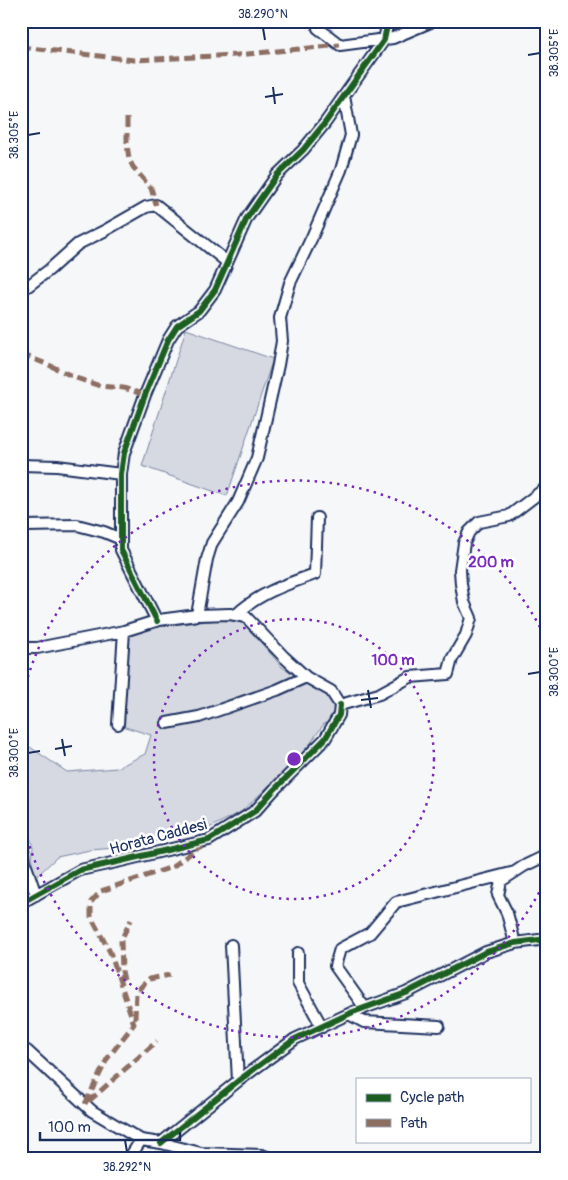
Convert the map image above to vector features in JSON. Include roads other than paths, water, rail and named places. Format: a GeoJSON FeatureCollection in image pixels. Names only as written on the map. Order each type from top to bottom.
{"type":"FeatureCollection","features":[{"type":"Feature","properties":{"kind":"street"},"geometry":{"type":"LineString","coordinates":[[156,621],[121,550],[121,474],[124,453],[145,395],[168,340],[177,326],[199,311],[215,290],[247,218],[277,175],[303,150],[325,123],[384,40],[388,21]]}},
{"type":"Feature","properties":{"kind":"street"},"geometry":{"type":"LineString","coordinates":[[318,28],[340,45],[393,38],[433,21]]}},
{"type":"Feature","properties":{"kind":"street"},"geometry":{"type":"LineString","coordinates":[[198,615],[207,559],[212,543],[238,502],[257,458],[282,341],[280,318],[290,283],[341,170],[351,135],[344,96]]}},
{"type":"Feature","properties":{"kind":"street"},"geometry":{"type":"LineString","coordinates":[[28,286],[78,244],[146,206],[156,205],[227,262]]}},
{"type":"Feature","properties":{"kind":"street"},"geometry":{"type":"LineString","coordinates":[[21,465],[56,466],[121,474]]}},
{"type":"Feature","properties":{"kind":"street"},"geometry":{"type":"LineString","coordinates":[[21,648],[36,648],[124,631],[156,621],[198,615],[230,614],[246,618],[284,658],[306,677],[331,691],[340,705],[378,694],[410,677],[448,674],[452,659],[466,635],[471,618],[464,602],[460,570],[464,543],[469,532],[479,522],[509,516],[547,487]]}},
{"type":"Feature","properties":{"kind":"street"},"geometry":{"type":"LineString","coordinates":[[236,615],[245,606],[276,588],[315,574],[317,518]]}},
{"type":"Feature","properties":{"kind":"street"},"geometry":{"type":"LineString","coordinates":[[21,527],[34,525],[76,525],[104,532],[121,539]]}},
{"type":"Feature","properties":{"kind":"street"},"geometry":{"type":"LineString","coordinates":[[118,724],[124,631]]}},
{"type":"Feature","properties":{"kind":"street"},"geometry":{"type":"LineString","coordinates":[[168,723],[199,717],[277,690],[306,677]]}},
{"type":"Feature","properties":{"kind":"street","name":"Horata Caddesi"},"geometry":{"type":"LineString","coordinates":[[21,903],[80,870],[209,840],[255,812],[274,790],[325,739],[339,715],[340,705]]}},
{"type":"Feature","properties":{"kind":"street"},"geometry":{"type":"LineString","coordinates":[[21,833],[25,863],[36,895]]}},
{"type":"Feature","properties":{"kind":"street"},"geometry":{"type":"LineString","coordinates":[[515,943],[507,914],[498,895],[502,881],[547,855]]}},
{"type":"Feature","properties":{"kind":"street"},"geometry":{"type":"LineString","coordinates":[[365,1008],[334,966],[340,949],[370,933],[396,902],[515,872]]}},
{"type":"Feature","properties":{"kind":"street"},"geometry":{"type":"LineString","coordinates":[[160,1143],[238,1081],[295,1039],[349,1014],[406,993],[486,952],[515,943],[547,939]]}},
{"type":"Feature","properties":{"kind":"street"},"geometry":{"type":"LineString","coordinates":[[231,944],[238,1081]]}},
{"type":"Feature","properties":{"kind":"street"},"geometry":{"type":"LineString","coordinates":[[298,953],[298,983],[322,1027]]}},
{"type":"Feature","properties":{"kind":"street"},"geometry":{"type":"LineString","coordinates":[[349,1014],[364,1022],[439,1026]]}},
{"type":"Feature","properties":{"kind":"street"},"geometry":{"type":"LineString","coordinates":[[21,1047],[92,1111],[141,1140],[160,1143],[202,1156],[262,1155],[273,1159]]}},
{"type":"Feature","properties":{"kind":"street"},"geometry":{"type":"LineString","coordinates":[[129,1158],[141,1140]]}}]}
